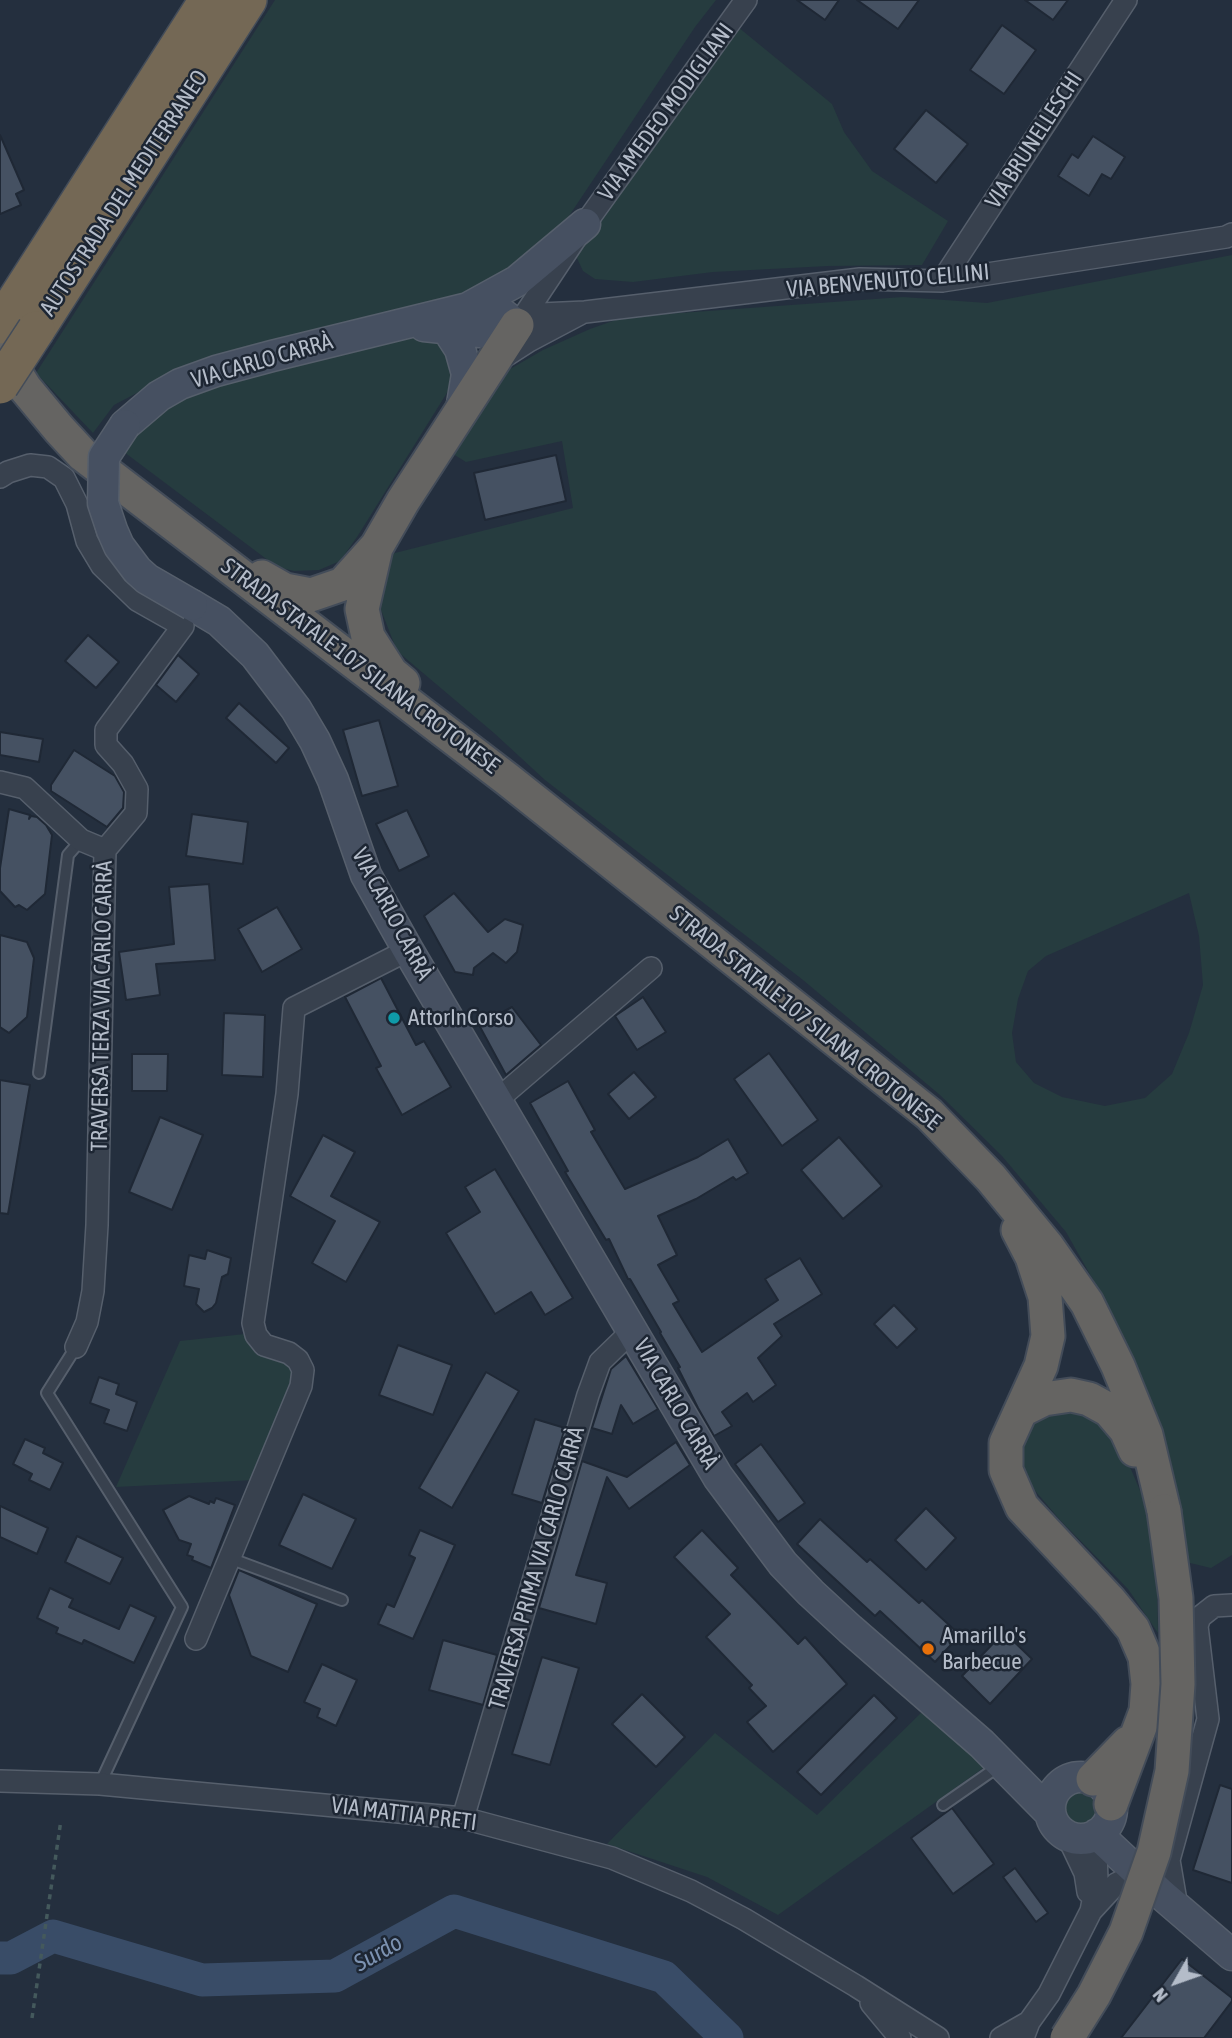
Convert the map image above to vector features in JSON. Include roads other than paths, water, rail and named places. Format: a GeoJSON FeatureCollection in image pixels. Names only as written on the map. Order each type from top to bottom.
{"type":"FeatureCollection","features":[{"type":"Feature","properties":{"kind":"highway","name":"AUTOSTRADA DEL MEDITERRANEO"},"geometry":{"type":"LineString","coordinates":[[0,385],[17,319],[208,0]]}},
{"type":"Feature","properties":{"kind":"highway","name":"AUTOSTRADA DEL MEDITERRANEO"},"geometry":{"type":"LineString","coordinates":[[17,319],[248,0]]}},
{"type":"Feature","properties":{"kind":"highway"},"geometry":{"type":"LineString","coordinates":[[193,538],[285,590],[311,595],[343,584],[377,546],[402,501],[517,325]]}},
{"type":"Feature","properties":{"kind":"highway","name":"STRADA STATALE 107 SILANA CROTONESE"},"geometry":{"type":"LineString","coordinates":[[0,348],[25,388],[83,454],[507,779],[929,1114],[991,1178],[1047,1245],[1087,1303],[1118,1366],[1146,1435],[1164,1511],[1176,1598],[1178,1684],[1172,1771],[1154,1852],[1126,1932],[1094,1995],[1067,2038]]}},
{"type":"Feature","properties":{"kind":"highway"},"geometry":{"type":"LineString","coordinates":[[377,546],[362,610],[368,637],[391,673],[507,779]]}},
{"type":"Feature","properties":{"kind":"highway"},"geometry":{"type":"LineString","coordinates":[[991,1178],[1032,1256],[1045,1297],[1048,1336],[1041,1367],[1006,1443],[1006,1470],[1022,1507],[1133,1629],[1145,1657],[1148,1684],[1146,1711],[1139,1731],[1086,1812]]}},
{"type":"Feature","properties":{"kind":"highway"},"geometry":{"type":"LineString","coordinates":[[1022,1410],[1044,1399],[1071,1395],[1089,1399],[1109,1410],[1126,1430],[1164,1511]]}},
{"type":"Feature","properties":{"kind":"main road"},"geometry":{"type":"LineString","coordinates":[[468,308],[517,281],[585,224]]}},
{"type":"Feature","properties":{"kind":"main road","name":"VIA CARLO CARRÀ"},"geometry":{"type":"LineString","coordinates":[[517,325],[500,312],[468,308],[272,356],[180,384],[159,396],[125,425],[104,457],[103,503],[112,530],[119,546],[137,570],[188,616],[219,621],[255,655],[296,709],[333,780],[366,875],[408,950],[674,1404],[719,1477],[783,1564],[850,1629],[992,1754],[1044,1777],[1086,1812]]}},
{"type":"Feature","properties":{"kind":"main road","name":"VIA CARLO CARRÀ"},"geometry":{"type":"LineString","coordinates":[[403,323],[489,333],[517,325]]}},
{"type":"Feature","properties":{"kind":"main road"},"geometry":{"type":"LineString","coordinates":[[447,329],[460,349],[467,374],[461,410]]}},
{"type":"Feature","properties":{"kind":"main road"},"geometry":{"type":"LineString","coordinates":[[1086,1812],[1126,1842],[1169,1901]]}},
{"type":"Feature","properties":{"kind":"main road"},"geometry":{"type":"LineString","coordinates":[[1086,1812],[1138,1873],[1232,1955]]}},
{"type":"Feature","properties":{"kind":"street","name":"VIA AMEDEO MODIGLIANI"},"geometry":{"type":"LineString","coordinates":[[517,325],[585,224],[746,0]]}},
{"type":"Feature","properties":{"kind":"street","name":"VIA BRUNELLESCHI"},"geometry":{"type":"LineString","coordinates":[[942,281],[1126,0]]}},
{"type":"Feature","properties":{"kind":"street","name":"VIA BENVENUTO CELLINI"},"geometry":{"type":"LineString","coordinates":[[517,325],[535,325],[584,312],[860,279],[942,281],[1232,234]]}},
{"type":"Feature","properties":{"kind":"street"},"geometry":{"type":"LineString","coordinates":[[547,282],[564,299],[584,312]]}},
{"type":"Feature","properties":{"kind":"street","name":"VIA BENVENUTO CELLINI"},"geometry":{"type":"LineString","coordinates":[[491,366],[528,341],[584,312]]}},
{"type":"Feature","properties":{"kind":"street"},"geometry":{"type":"LineString","coordinates":[[0,477],[30,465],[48,467],[64,478],[77,504],[87,541],[102,566],[137,600],[188,616]]}},
{"type":"Feature","properties":{"kind":"street","name":"TRAVERSA TERZA VIA CARLO CARRÀ"},"geometry":{"type":"LineString","coordinates":[[76,1347],[87,1322],[93,1291],[97,1225],[105,850],[135,813],[137,789],[123,764],[106,745],[106,730],[188,616]]}},
{"type":"Feature","properties":{"kind":"street"},"geometry":{"type":"LineString","coordinates":[[0,782],[25,788],[81,840],[105,850]]}},
{"type":"Feature","properties":{"kind":"street"},"geometry":{"type":"LineString","coordinates":[[196,1639],[301,1386],[303,1370],[298,1360],[289,1353],[264,1345],[256,1335],[253,1324],[287,1094],[293,1009],[408,950]]}},
{"type":"Feature","properties":{"kind":"street"},"geometry":{"type":"LineString","coordinates":[[497,1100],[651,968]]}},
{"type":"Feature","properties":{"kind":"street","name":"TRAVERSA PRIMA VIA CARLO CARRÀ"},"geometry":{"type":"LineString","coordinates":[[463,1818],[588,1395],[600,1362],[633,1330]]}},
{"type":"Feature","properties":{"kind":"street"},"geometry":{"type":"LineString","coordinates":[[1169,1901],[1169,1860],[1189,1796],[1208,1719],[1197,1626],[1200,1617],[1214,1606],[1232,1605]]}},
{"type":"Feature","properties":{"kind":"street","name":"VIA MATTIA PRETI"},"geometry":{"type":"LineString","coordinates":[[0,1781],[100,1784],[463,1818],[612,1858],[691,1891],[744,1919],[938,2038]]}},
{"type":"Feature","properties":{"kind":"street"},"geometry":{"type":"LineString","coordinates":[[1086,1812],[1085,1873],[1091,1911]]}},
{"type":"Feature","properties":{"kind":"street"},"geometry":{"type":"LineString","coordinates":[[1001,2038],[1026,2030],[1049,1994],[1091,1911],[1116,1884],[1138,1873]]}},
{"type":"Feature","properties":{"kind":"street","name":"VIA MATTIA PRETI"},"geometry":{"type":"LineString","coordinates":[[856,1986],[900,2038]]}},
{"type":"Feature","properties":{"kind":"lane"},"geometry":{"type":"LineString","coordinates":[[38,1073],[68,855],[81,840]]}},
{"type":"Feature","properties":{"kind":"lane"},"geometry":{"type":"LineString","coordinates":[[76,1347],[47,1393],[182,1607],[100,1784]]}},
{"type":"Feature","properties":{"kind":"lane"},"geometry":{"type":"LineString","coordinates":[[229,1558],[342,1600]]}},
{"type":"Feature","properties":{"kind":"lane"},"geometry":{"type":"LineString","coordinates":[[943,1805],[992,1754]]}},
{"type":"Feature","properties":{"kind":"waterway","name":"Surdo"},"geometry":{"type":"LineString","coordinates":[[0,1958],[11,1958],[53,1936],[202,1980],[335,1976],[454,1911],[664,1977],[727,2038]]}},
{"type":"Feature","properties":{"kind":"place","name":"AttorInCorso"},"geometry":{"type":"Point","coordinates":[394,1018]}},
{"type":"Feature","properties":{"kind":"place","name":"Amarillo's Barbecue"},"geometry":{"type":"Point","coordinates":[928,1649]}}]}
